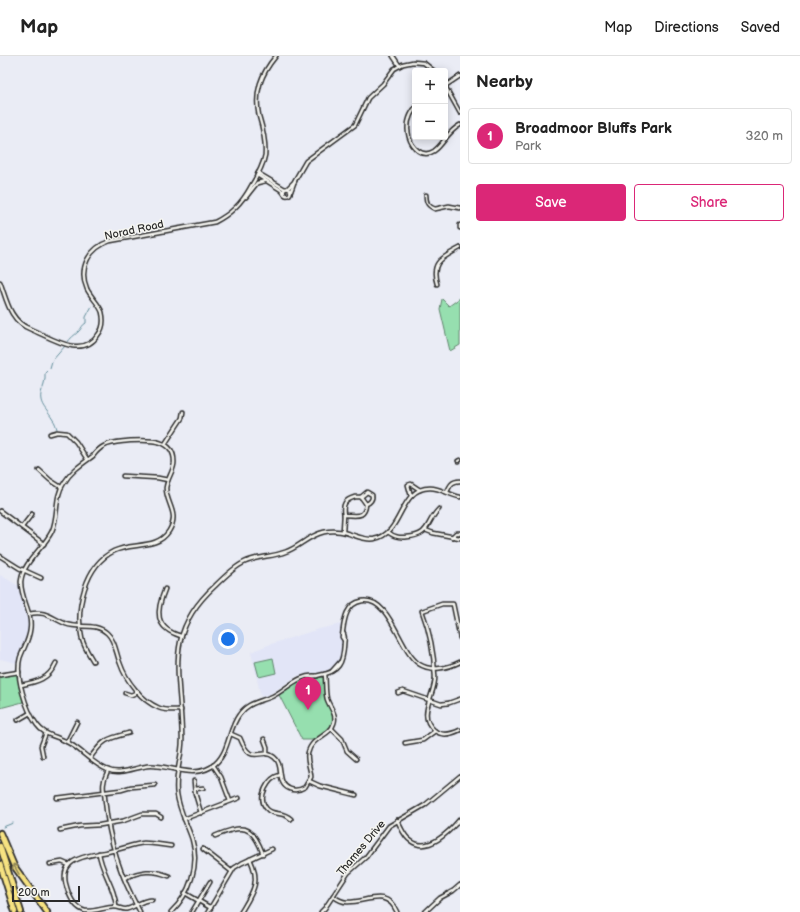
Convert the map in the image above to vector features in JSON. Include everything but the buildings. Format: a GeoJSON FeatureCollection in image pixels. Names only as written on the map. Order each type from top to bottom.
{"type":"FeatureCollection","features":[{"type":"Feature","properties":{"kind":"highway"},"geometry":{"type":"LineString","coordinates":[[0,834],[7,853],[20,876],[47,912]]}},
{"type":"Feature","properties":{"kind":"highway"},"geometry":{"type":"LineString","coordinates":[[0,846],[21,912]]}},
{"type":"Feature","properties":{"kind":"highway"},"geometry":{"type":"LineString","coordinates":[[0,864],[15,912]]}},
{"type":"Feature","properties":{"kind":"street","name":"Norad Road"},"geometry":{"type":"LineString","coordinates":[[0,282],[11,311],[17,320],[27,328],[66,344],[80,347],[92,343],[97,338],[102,327],[103,316],[88,289],[83,276],[86,261],[93,250],[110,241],[215,222],[231,213],[243,201],[264,161],[264,137],[258,106],[258,88],[265,70],[276,56]]}},
{"type":"Feature","properties":{"kind":"street"},"geometry":{"type":"LineString","coordinates":[[393,56],[399,66]]}},
{"type":"Feature","properties":{"kind":"street"},"geometry":{"type":"LineString","coordinates":[[258,174],[289,196],[295,180],[306,161],[355,125],[368,98],[383,84],[391,73],[399,66],[407,62],[419,62],[431,68]]}},
{"type":"Feature","properties":{"kind":"street"},"geometry":{"type":"LineString","coordinates":[[448,84],[460,76]]}},
{"type":"Feature","properties":{"kind":"street"},"geometry":{"type":"LineString","coordinates":[[448,91],[460,113]]}},
{"type":"Feature","properties":{"kind":"street"},"geometry":{"type":"LineString","coordinates":[[412,114],[409,119],[408,132],[413,147],[422,153],[428,153],[433,151],[442,140]]}},
{"type":"Feature","properties":{"kind":"street"},"geometry":{"type":"LineString","coordinates":[[448,134],[460,125]]}},
{"type":"Feature","properties":{"kind":"street"},"geometry":{"type":"LineString","coordinates":[[258,174],[291,191]]}},
{"type":"Feature","properties":{"kind":"street"},"geometry":{"type":"LineString","coordinates":[[284,193],[295,180]]}},
{"type":"Feature","properties":{"kind":"street"},"geometry":{"type":"LineString","coordinates":[[243,201],[257,183],[266,181]]}},
{"type":"Feature","properties":{"kind":"street"},"geometry":{"type":"LineString","coordinates":[[426,195],[428,205],[435,209],[449,206],[460,208]]}},
{"type":"Feature","properties":{"kind":"street"},"geometry":{"type":"LineString","coordinates":[[436,284],[434,271],[437,263],[460,248]]}},
{"type":"Feature","properties":{"kind":"street"},"geometry":{"type":"LineString","coordinates":[[165,444],[182,418],[183,412]]}},
{"type":"Feature","properties":{"kind":"street"},"geometry":{"type":"LineString","coordinates":[[50,434],[56,432],[67,432],[76,442],[87,459]]}},
{"type":"Feature","properties":{"kind":"street"},"geometry":{"type":"LineString","coordinates":[[93,661],[82,642],[80,626],[82,600],[86,586],[93,572],[108,554],[120,548],[156,542],[168,531],[173,521],[173,514],[167,492],[168,480],[173,468],[174,460],[170,450],[165,444],[149,440],[110,443],[102,447],[73,471],[61,487],[58,496],[57,513],[54,526],[44,544],[24,571],[22,588],[29,614],[30,631],[20,659],[19,672],[25,702],[37,726],[46,734],[67,742],[108,770],[118,772],[153,766],[196,772],[206,769],[213,765],[223,755],[235,721],[245,708],[255,702],[273,696],[299,679],[310,678],[331,672],[340,665],[345,637],[343,633],[344,620],[349,609],[359,602],[372,601],[376,603],[415,662],[423,667],[435,669],[451,666],[460,662]]}},
{"type":"Feature","properties":{"kind":"street"},"geometry":{"type":"LineString","coordinates":[[39,470],[61,487]]}},
{"type":"Feature","properties":{"kind":"street"},"geometry":{"type":"LineString","coordinates":[[123,476],[168,480]]}},
{"type":"Feature","properties":{"kind":"street"},"geometry":{"type":"LineString","coordinates":[[447,492],[452,483],[455,481],[460,481]]}},
{"type":"Feature","properties":{"kind":"street"},"geometry":{"type":"LineString","coordinates":[[411,496],[408,486],[411,484],[420,490]]}},
{"type":"Feature","properties":{"kind":"street"},"geometry":{"type":"LineString","coordinates":[[170,912],[185,893],[193,873],[194,858],[192,839],[184,819],[177,793],[182,739],[178,666],[181,636],[189,618],[203,598],[239,565],[253,559],[286,552],[315,535],[331,531],[342,531],[369,539],[379,537],[388,532],[394,525],[411,496],[420,490],[431,488],[460,497]]}},
{"type":"Feature","properties":{"kind":"street"},"geometry":{"type":"LineString","coordinates":[[342,531],[344,515],[343,506],[345,501],[355,497],[361,497],[367,492],[372,495],[372,499],[366,504],[364,513],[360,516],[344,515]]}},
{"type":"Feature","properties":{"kind":"street"},"geometry":{"type":"LineString","coordinates":[[361,497],[366,504]]}},
{"type":"Feature","properties":{"kind":"street"},"geometry":{"type":"LineString","coordinates":[[388,532],[401,538],[417,536],[426,530],[435,513],[439,509]]}},
{"type":"Feature","properties":{"kind":"street"},"geometry":{"type":"LineString","coordinates":[[0,511],[44,544]]}},
{"type":"Feature","properties":{"kind":"street"},"geometry":{"type":"LineString","coordinates":[[22,527],[32,514]]}},
{"type":"Feature","properties":{"kind":"street"},"geometry":{"type":"LineString","coordinates":[[426,530],[433,534],[460,538]]}},
{"type":"Feature","properties":{"kind":"street"},"geometry":{"type":"LineString","coordinates":[[452,537],[456,532],[460,533]]}},
{"type":"Feature","properties":{"kind":"street"},"geometry":{"type":"LineString","coordinates":[[0,556],[24,571],[41,578]]}},
{"type":"Feature","properties":{"kind":"street"},"geometry":{"type":"LineString","coordinates":[[165,589],[159,604],[159,618],[166,629],[181,636]]}},
{"type":"Feature","properties":{"kind":"street"},"geometry":{"type":"LineString","coordinates":[[460,638],[453,604],[442,604],[426,608],[422,611],[428,626],[435,669],[435,682],[426,710],[426,719],[435,732],[446,734],[460,730]]}},
{"type":"Feature","properties":{"kind":"street"},"geometry":{"type":"LineString","coordinates":[[29,614],[37,612],[44,613],[66,624],[96,627],[108,633],[113,642],[122,669],[138,692],[152,704],[160,708],[181,710]]}},
{"type":"Feature","properties":{"kind":"street"},"geometry":{"type":"LineString","coordinates":[[21,685],[37,682],[43,679],[49,674],[56,663]]}},
{"type":"Feature","properties":{"kind":"street"},"geometry":{"type":"LineString","coordinates":[[0,675],[19,672]]}},
{"type":"Feature","properties":{"kind":"street"},"geometry":{"type":"LineString","coordinates":[[231,734],[240,738],[243,748],[248,752],[255,755],[267,754],[274,756],[278,761],[283,784],[291,789],[302,789],[307,785],[311,774],[308,758],[311,747],[316,739],[332,729],[335,720],[327,698],[325,674]]}},
{"type":"Feature","properties":{"kind":"street"},"geometry":{"type":"LineString","coordinates":[[125,693],[131,696],[138,692]]}},
{"type":"Feature","properties":{"kind":"street"},"geometry":{"type":"LineString","coordinates":[[398,693],[402,692],[445,704],[460,698]]}},
{"type":"Feature","properties":{"kind":"street"},"geometry":{"type":"LineString","coordinates":[[18,720],[30,713]]}},
{"type":"Feature","properties":{"kind":"street"},"geometry":{"type":"LineString","coordinates":[[67,742],[77,722]]}},
{"type":"Feature","properties":{"kind":"street"},"geometry":{"type":"LineString","coordinates":[[332,729],[342,739],[347,751],[356,758]]}},
{"type":"Feature","properties":{"kind":"street"},"geometry":{"type":"LineString","coordinates":[[405,742],[423,740],[435,732]]}},
{"type":"Feature","properties":{"kind":"street"},"geometry":{"type":"LineString","coordinates":[[90,758],[100,744],[105,740],[129,733]]}},
{"type":"Feature","properties":{"kind":"street"},"geometry":{"type":"LineString","coordinates":[[42,756],[41,746],[46,734]]}},
{"type":"Feature","properties":{"kind":"street"},"geometry":{"type":"LineString","coordinates":[[264,739],[267,747],[267,754]]}},
{"type":"Feature","properties":{"kind":"street"},"geometry":{"type":"LineString","coordinates":[[213,765],[221,777],[230,801]]}},
{"type":"Feature","properties":{"kind":"street"},"geometry":{"type":"LineString","coordinates":[[108,770],[104,782],[104,792],[107,823],[113,851],[140,912]]}},
{"type":"Feature","properties":{"kind":"street"},"geometry":{"type":"LineString","coordinates":[[280,775],[273,777],[266,785],[263,796],[264,805],[270,812],[285,814],[291,819]]}},
{"type":"Feature","properties":{"kind":"street","name":"Thames Drive"},"geometry":{"type":"LineString","coordinates":[[321,912],[348,873],[366,857],[389,826],[425,805],[460,776]]}},
{"type":"Feature","properties":{"kind":"street"},"geometry":{"type":"LineString","coordinates":[[194,781],[196,800],[201,813]]}},
{"type":"Feature","properties":{"kind":"street"},"geometry":{"type":"LineString","coordinates":[[309,781],[320,786],[356,795]]}},
{"type":"Feature","properties":{"kind":"street"},"geometry":{"type":"LineString","coordinates":[[57,798],[155,785]]}},
{"type":"Feature","properties":{"kind":"street"},"geometry":{"type":"LineString","coordinates":[[194,789],[203,788]]}},
{"type":"Feature","properties":{"kind":"street"},"geometry":{"type":"LineString","coordinates":[[184,819],[239,798]]}},
{"type":"Feature","properties":{"kind":"street"},"geometry":{"type":"LineString","coordinates":[[60,830],[123,820],[142,814],[156,814],[161,817]]}},
{"type":"Feature","properties":{"kind":"street"},"geometry":{"type":"LineString","coordinates":[[397,820],[407,838],[416,844],[421,845],[445,835],[460,819]]}},
{"type":"Feature","properties":{"kind":"street"},"geometry":{"type":"LineString","coordinates":[[215,836],[232,829],[248,830],[256,838],[263,854]]}},
{"type":"Feature","properties":{"kind":"street"},"geometry":{"type":"LineString","coordinates":[[152,900],[146,900],[125,909],[116,907],[88,912],[75,905],[65,882],[65,874],[69,865],[82,856],[113,851],[142,843],[171,846]]}},
{"type":"Feature","properties":{"kind":"street"},"geometry":{"type":"LineString","coordinates":[[203,849],[232,871]]}},
{"type":"Feature","properties":{"kind":"street"},"geometry":{"type":"LineString","coordinates":[[208,912],[232,871],[238,865],[272,850]]}},
{"type":"Feature","properties":{"kind":"street"},"geometry":{"type":"LineString","coordinates":[[99,853],[100,861],[116,900],[116,907]]}},
{"type":"Feature","properties":{"kind":"street"},"geometry":{"type":"LineString","coordinates":[[241,912],[254,890],[256,875],[250,859]]}},
{"type":"Feature","properties":{"kind":"street"},"geometry":{"type":"LineString","coordinates":[[50,864],[62,862],[69,865]]}},
{"type":"Feature","properties":{"kind":"street"},"geometry":{"type":"LineString","coordinates":[[124,878],[143,872],[165,874],[169,876]]}},
{"type":"Feature","properties":{"kind":"street"},"geometry":{"type":"LineString","coordinates":[[192,912],[210,882]]}},
{"type":"Feature","properties":{"kind":"street"},"geometry":{"type":"LineString","coordinates":[[425,912],[440,898],[453,891],[460,885]]}},
{"type":"Feature","properties":{"kind":"street"},"geometry":{"type":"LineString","coordinates":[[185,893],[211,908]]}},
{"type":"Feature","properties":{"kind":"street"},"geometry":{"type":"LineString","coordinates":[[333,896],[341,901],[348,902],[372,898],[383,898],[392,903],[397,912]]}},
{"type":"Feature","properties":{"kind":"shaded area"},"geometry":{"type":"Polygon","coordinates":[[[0,575],[17,585],[19,584],[28,620],[28,632],[17,663],[0,659],[0,575]]]}},
{"type":"Feature","properties":{"kind":"shaded area"},"geometry":{"type":"Polygon","coordinates":[[[341,624],[342,653],[333,668],[325,672],[297,676],[270,694],[261,697],[251,652],[319,629],[341,624]]]}},
{"type":"Feature","properties":{"kind":"green space"},"geometry":{"type":"Polygon","coordinates":[[[460,298],[460,345],[450,351],[440,309],[442,299],[449,306],[460,298]]]}},
{"type":"Feature","properties":{"kind":"green space"},"geometry":{"type":"Polygon","coordinates":[[[273,658],[276,673],[259,677],[255,662],[273,658]]]}},
{"type":"Feature","properties":{"kind":"green space"},"geometry":{"type":"Polygon","coordinates":[[[16,674],[18,676],[23,702],[0,708],[0,676],[16,674]]]}},
{"type":"Feature","properties":{"kind":"green space"},"geometry":{"type":"Polygon","coordinates":[[[323,677],[325,683],[326,700],[333,715],[333,723],[328,731],[313,740],[302,740],[279,695],[301,680],[323,677]]]}},
{"type":"Feature","properties":{"kind":"waterway"},"geometry":{"type":"LineString","coordinates":[[67,343],[86,323],[86,317],[92,306]]}},
{"type":"Feature","properties":{"kind":"waterway"},"geometry":{"type":"LineString","coordinates":[[43,388],[45,373],[50,368],[52,361],[65,346]]}},
{"type":"Feature","properties":{"kind":"waterway"},"geometry":{"type":"LineString","coordinates":[[42,390],[41,399],[43,406],[57,429]]}},
{"type":"Feature","properties":{"kind":"waterway"},"geometry":{"type":"LineString","coordinates":[[3,827],[13,823]]}},
{"type":"Feature","properties":{"kind":"place","name":"Broadmoor Bluffs Park"},"geometry":{"type":"Point","coordinates":[308,710]}}]}
